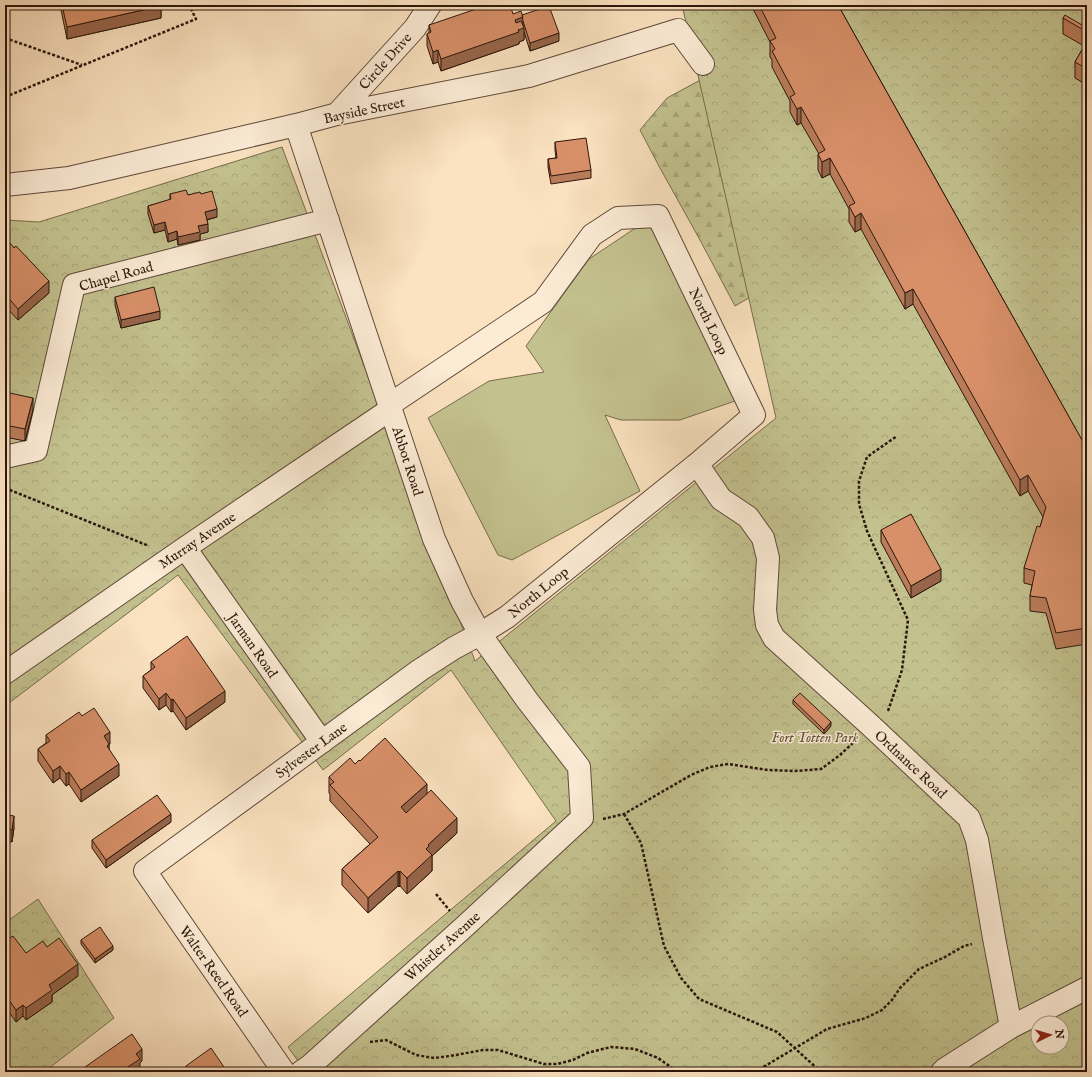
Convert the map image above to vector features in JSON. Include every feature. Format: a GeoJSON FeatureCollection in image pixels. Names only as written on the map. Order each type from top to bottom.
{"type":"FeatureCollection","features":[{"type":"Feature","properties":{"kind":"street","name":"Circle Drive"},"geometry":{"type":"LineString","coordinates":[[337,114],[415,28],[430,5]]}},
{"type":"Feature","properties":{"kind":"street","name":"Bayside Street"},"geometry":{"type":"LineString","coordinates":[[5,185],[68,178],[296,126],[337,114],[529,76],[678,30],[703,64]]}},
{"type":"Feature","properties":{"kind":"street","name":"Abbot Road"},"geometry":{"type":"LineString","coordinates":[[296,126],[434,539],[462,601],[480,634],[527,700],[579,768],[592,818]]}},
{"type":"Feature","properties":{"kind":"street","name":"North Loop"},"geometry":{"type":"LineString","coordinates":[[390,407],[543,302],[592,235],[618,218],[658,216],[754,415],[697,464],[507,617],[480,634]]}},
{"type":"Feature","properties":{"kind":"street","name":"Chapel Road"},"geometry":{"type":"LineString","coordinates":[[5,458],[36,450],[74,285],[328,220]]}},
{"type":"Feature","properties":{"kind":"street","name":"Murray Avenue"},"geometry":{"type":"LineString","coordinates":[[5,673],[390,407]]}},
{"type":"Feature","properties":{"kind":"street","name":"Ordnance Road"},"geometry":{"type":"LineString","coordinates":[[697,464],[721,499],[748,517],[763,538],[768,558],[765,610],[767,625],[774,638],[969,818],[977,840],[1011,1027]]}},
{"type":"Feature","properties":{"kind":"street","name":"Jarman Road"},"geometry":{"type":"LineString","coordinates":[[185,548],[322,742]]}},
{"type":"Feature","properties":{"kind":"street","name":"Sylvester Lane"},"geometry":{"type":"LineString","coordinates":[[145,871],[420,670],[454,648],[480,634]]}},
{"type":"Feature","properties":{"kind":"street","name":"Whistler Avenue"},"geometry":{"type":"LineString","coordinates":[[301,1072],[311,1065],[464,927],[592,818]]}},
{"type":"Feature","properties":{"kind":"street","name":"Walter Reed Road"},"geometry":{"type":"LineString","coordinates":[[145,871],[284,1072]]}},
{"type":"Feature","properties":{"kind":"street"},"geometry":{"type":"LineString","coordinates":[[942,1072],[1011,1027],[1087,988]]}},
{"type":"Feature","properties":{"kind":"path"},"geometry":{"type":"LineString","coordinates":[[5,97],[196,19],[189,5]]}},
{"type":"Feature","properties":{"kind":"path"},"geometry":{"type":"LineString","coordinates":[[5,38],[82,66]]}},
{"type":"Feature","properties":{"kind":"path"},"geometry":{"type":"LineString","coordinates":[[592,818],[624,814],[691,775],[710,767],[728,764],[768,770],[795,771],[821,769],[875,730],[902,670],[908,620],[867,532],[859,504],[859,481],[867,457],[896,436]]}},
{"type":"Feature","properties":{"kind":"path"},"geometry":{"type":"LineString","coordinates":[[5,488],[153,548]]}},
{"type":"Feature","properties":{"kind":"path"},"geometry":{"type":"LineString","coordinates":[[624,814],[642,843],[664,946],[681,978],[699,999],[777,1032],[821,1072]]}},
{"type":"Feature","properties":{"kind":"path"},"geometry":{"type":"LineString","coordinates":[[755,1072],[827,1029],[866,1018],[882,1010],[892,1000],[900,988],[919,969],[964,946],[994,938]]}},
{"type":"Feature","properties":{"kind":"path"},"geometry":{"type":"LineString","coordinates":[[369,1042],[386,1040],[416,1054],[434,1058],[483,1050],[498,1050],[544,1064],[557,1064],[611,1047],[635,1049],[658,1058],[678,1072]]}},
{"type":"Feature","properties":{"kind":"green space","name":"Fort Totten Park"},"geometry":{"type":"Polygon","coordinates":[[[682,5],[1087,5],[1087,1072],[306,1072],[288,1047],[556,821],[451,670],[323,770],[178,575],[5,706],[5,220],[39,222],[282,147],[475,661],[776,418],[682,5]]]}},
{"type":"Feature","properties":{"kind":"green space"},"geometry":{"type":"Polygon","coordinates":[[[717,71],[766,288],[735,306],[640,130],[667,98],[717,71]]]}},
{"type":"Feature","properties":{"kind":"green space"},"geometry":{"type":"Polygon","coordinates":[[[637,227],[653,227],[735,401],[680,420],[621,420],[605,415],[640,491],[512,560],[498,555],[428,418],[489,381],[544,372],[526,346],[589,259],[637,227]]]}},
{"type":"Feature","properties":{"kind":"green space"},"geometry":{"type":"Polygon","coordinates":[[[38,899],[114,1018],[44,1072],[5,1072],[5,923],[38,899]]]}},
{"type":"Feature","properties":{"kind":"building"},"geometry":{"type":"Polygon","coordinates":[[[62,5],[161,5],[161,6],[67,27],[62,5]]]}},
{"type":"Feature","properties":{"kind":"building"},"geometry":{"type":"Polygon","coordinates":[[[488,5],[510,5],[513,14],[521,11],[523,17],[515,20],[516,23],[521,21],[524,28],[518,30],[519,32],[441,59],[438,50],[433,52],[427,34],[431,32],[429,25],[488,5]]]}},
{"type":"Feature","properties":{"kind":"building"},"geometry":{"type":"Polygon","coordinates":[[[759,5],[838,5],[1087,449],[1087,628],[1056,633],[1046,598],[1030,596],[1035,571],[1024,568],[1037,526],[1040,527],[1046,507],[1028,475],[1020,480],[913,289],[905,293],[861,213],[855,217],[849,206],[855,203],[830,158],[822,162],[818,154],[825,150],[801,107],[797,109],[790,97],[795,94],[772,51],[775,49],[770,41],[776,38],[759,5]]]}},
{"type":"Feature","properties":{"kind":"building"},"geometry":{"type":"Polygon","coordinates":[[[549,6],[559,33],[530,43],[522,15],[549,6]]]}},
{"type":"Feature","properties":{"kind":"building"},"geometry":{"type":"Polygon","coordinates":[[[1065,15],[1087,28],[1087,32],[1063,18],[1065,15]]]}},
{"type":"Feature","properties":{"kind":"building"},"geometry":{"type":"Polygon","coordinates":[[[1087,41],[1087,69],[1075,62],[1087,41]]]}},
{"type":"Feature","properties":{"kind":"building"},"geometry":{"type":"Polygon","coordinates":[[[586,138],[591,170],[551,176],[548,159],[557,158],[555,142],[586,138]]]}},
{"type":"Feature","properties":{"kind":"building"},"geometry":{"type":"Polygon","coordinates":[[[186,190],[188,195],[212,191],[217,209],[205,212],[208,224],[198,226],[200,232],[178,237],[177,231],[168,234],[165,222],[154,225],[148,206],[171,199],[170,194],[186,190]]]}},
{"type":"Feature","properties":{"kind":"building"},"geometry":{"type":"Polygon","coordinates":[[[10,243],[14,248],[16,246],[49,281],[18,309],[5,294],[5,247],[10,243]]]}},
{"type":"Feature","properties":{"kind":"building"},"geometry":{"type":"Polygon","coordinates":[[[154,287],[160,311],[121,320],[115,297],[154,287]]]}},
{"type":"Feature","properties":{"kind":"building"},"geometry":{"type":"Polygon","coordinates":[[[5,392],[33,398],[25,429],[5,425],[5,392]]]}},
{"type":"Feature","properties":{"kind":"building"},"geometry":{"type":"Polygon","coordinates":[[[911,514],[941,569],[911,586],[881,530],[911,514]]]}},
{"type":"Feature","properties":{"kind":"building"},"geometry":{"type":"Polygon","coordinates":[[[187,636],[225,691],[186,718],[173,699],[171,700],[166,693],[159,699],[143,676],[155,667],[151,662],[187,636]]]}},
{"type":"Feature","properties":{"kind":"building"},"geometry":{"type":"Polygon","coordinates":[[[800,693],[831,722],[824,730],[793,700],[800,693]]]}},
{"type":"Feature","properties":{"kind":"building"},"geometry":{"type":"Polygon","coordinates":[[[94,708],[110,732],[104,736],[109,744],[107,746],[119,764],[81,790],[69,772],[66,774],[60,766],[53,771],[38,749],[50,741],[46,735],[79,712],[82,716],[94,708]]]}},
{"type":"Feature","properties":{"kind":"building"},"geometry":{"type":"Polygon","coordinates":[[[385,738],[427,784],[401,807],[406,813],[431,790],[457,818],[428,845],[429,846],[426,849],[432,855],[407,878],[400,871],[398,871],[368,898],[342,869],[378,837],[330,785],[334,782],[329,777],[350,758],[355,764],[359,760],[360,761],[385,738]]]}},
{"type":"Feature","properties":{"kind":"building"},"geometry":{"type":"Polygon","coordinates":[[[157,795],[171,814],[106,860],[92,840],[157,795]]]}},
{"type":"Feature","properties":{"kind":"building"},"geometry":{"type":"Polygon","coordinates":[[[5,811],[8,811],[8,815],[14,816],[12,830],[5,829],[5,811]]]}},
{"type":"Feature","properties":{"kind":"building"},"geometry":{"type":"Polygon","coordinates":[[[5,859],[7,859],[5,871],[5,859]]]}},
{"type":"Feature","properties":{"kind":"building"},"geometry":{"type":"Polygon","coordinates":[[[100,927],[113,946],[95,959],[81,940],[100,927]]]}},
{"type":"Feature","properties":{"kind":"building"},"geometry":{"type":"Polygon","coordinates":[[[13,936],[26,953],[43,941],[47,947],[59,938],[78,964],[49,985],[52,990],[26,1008],[23,1005],[16,1010],[9,1000],[5,1003],[5,941],[13,936]]]}},
{"type":"Feature","properties":{"kind":"building"},"geometry":{"type":"Polygon","coordinates":[[[132,1034],[142,1049],[136,1054],[140,1059],[123,1070],[124,1072],[78,1072],[132,1034]]]}},
{"type":"Feature","properties":{"kind":"building"},"geometry":{"type":"Polygon","coordinates":[[[211,1048],[224,1067],[218,1072],[190,1072],[186,1066],[211,1048]]]}}]}
